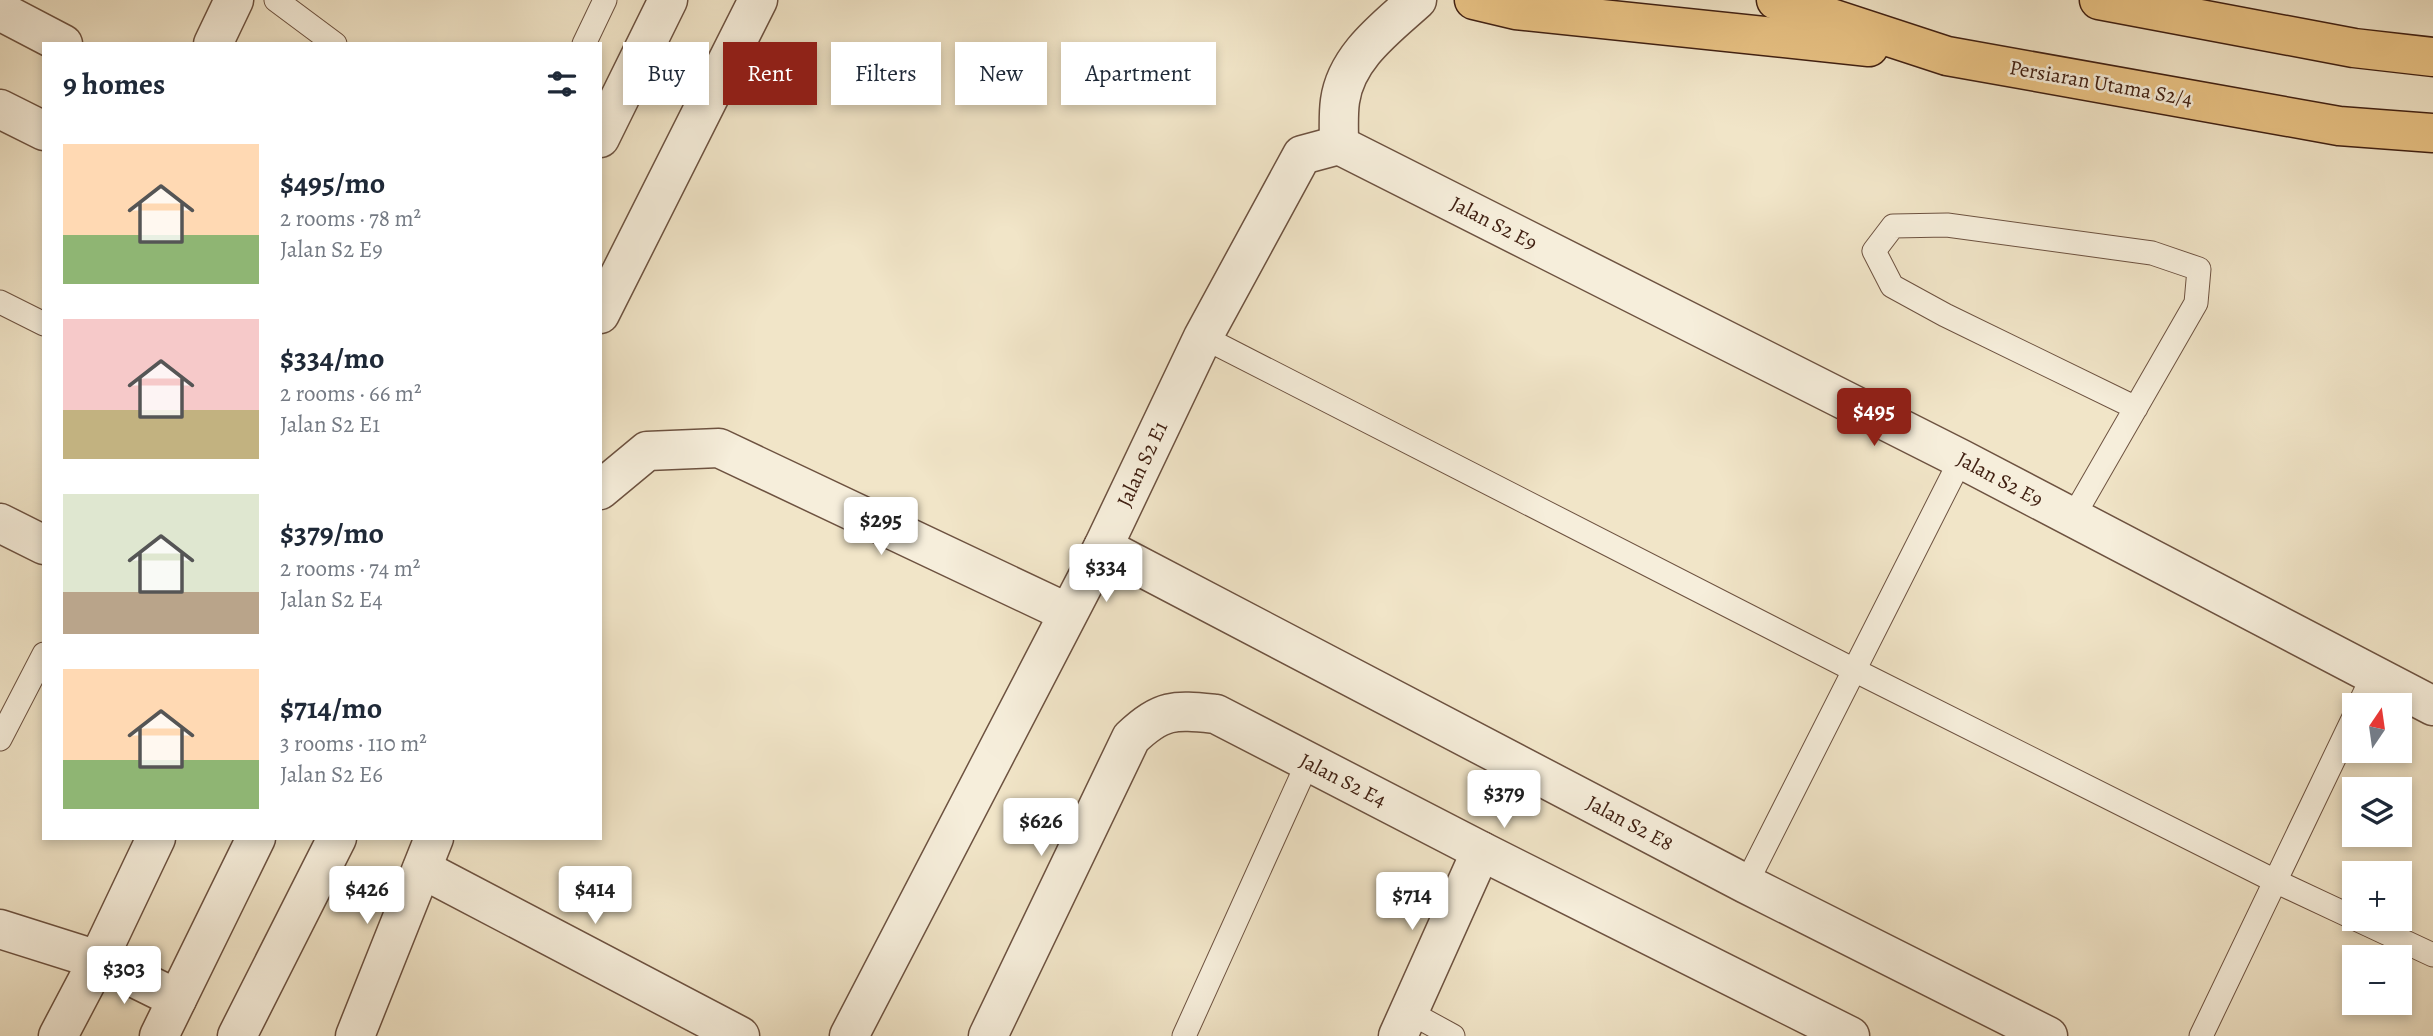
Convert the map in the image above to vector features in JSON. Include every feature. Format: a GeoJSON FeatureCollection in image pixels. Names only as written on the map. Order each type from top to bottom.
{"type":"FeatureCollection","features":[{"type":"Feature","properties":{"kind":"main road"},"geometry":{"type":"LineString","coordinates":[[1474,0],[1516,10],[1948,56]]}},
{"type":"Feature","properties":{"kind":"main road","name":"Persiaran Utama S2/4"},"geometry":{"type":"LineString","coordinates":[[1776,0],[1948,56],[2339,126],[2433,133]]}},
{"type":"Feature","properties":{"kind":"main road"},"geometry":{"type":"LineString","coordinates":[[2099,0],[2354,48],[2433,57]]}},
{"type":"Feature","properties":{"kind":"street"},"geometry":{"type":"LineString","coordinates":[[214,42],[234,0]]}},
{"type":"Feature","properties":{"kind":"street"},"geometry":{"type":"LineString","coordinates":[[602,134],[668,0]]}},
{"type":"Feature","properties":{"kind":"street"},"geometry":{"type":"LineString","coordinates":[[602,310],[758,0]]}},
{"type":"Feature","properties":{"kind":"street"},"geometry":{"type":"LineString","coordinates":[[1339,145],[1340,100],[1348,73],[1371,42],[1418,0]]}},
{"type":"Feature","properties":{"kind":"street"},"geometry":{"type":"LineString","coordinates":[[0,11],[59,42]]}},
{"type":"Feature","properties":{"kind":"street"},"geometry":{"type":"LineString","coordinates":[[0,109],[42,130]]}},
{"type":"Feature","properties":{"kind":"street","name":"Jalan S2 E1"},"geometry":{"type":"LineString","coordinates":[[849,1036],[1103,547],[1203,337],[1302,156],[1339,145]]}},
{"type":"Feature","properties":{"kind":"street","name":"Jalan S2 E9"},"geometry":{"type":"LineString","coordinates":[[1339,145],[2073,517],[2366,691],[2433,706]]}},
{"type":"Feature","properties":{"kind":"street"},"geometry":{"type":"LineString","coordinates":[[602,487],[647,451],[719,448],[1068,613]]}},
{"type":"Feature","properties":{"kind":"street"},"geometry":{"type":"LineString","coordinates":[[0,523],[42,544]]}},
{"type":"Feature","properties":{"kind":"street","name":"Jalan S2 E8"},"geometry":{"type":"LineString","coordinates":[[1103,547],[1746,884],[2048,1036]]}},
{"type":"Feature","properties":{"kind":"street","name":"Jalan S2 E4"},"geometry":{"type":"LineString","coordinates":[[997,1033],[1131,738],[1150,720],[1180,710],[1216,713],[1842,1034]]}},
{"type":"Feature","properties":{"kind":"street"},"geometry":{"type":"LineString","coordinates":[[58,1036],[98,960],[155,840]]}},
{"type":"Feature","properties":{"kind":"street"},"geometry":{"type":"LineString","coordinates":[[159,1036],[255,840]]}},
{"type":"Feature","properties":{"kind":"street"},"geometry":{"type":"LineString","coordinates":[[237,1036],[336,840]]}},
{"type":"Feature","properties":{"kind":"street"},"geometry":{"type":"LineString","coordinates":[[1404,1024],[1481,851]]}},
{"type":"Feature","properties":{"kind":"street"},"geometry":{"type":"LineString","coordinates":[[355,1036],[428,853],[740,1036]]}},
{"type":"Feature","properties":{"kind":"street"},"geometry":{"type":"LineString","coordinates":[[0,929],[98,960],[177,999]]}},
{"type":"Feature","properties":{"kind":"lane"},"geometry":{"type":"LineString","coordinates":[[276,0],[332,42]]}},
{"type":"Feature","properties":{"kind":"lane"},"geometry":{"type":"LineString","coordinates":[[585,42],[605,0]]}},
{"type":"Feature","properties":{"kind":"lane"},"geometry":{"type":"LineString","coordinates":[[2073,517],[2136,408],[2196,303],[2199,269],[2151,253],[1947,225],[1893,226],[1874,251],[1892,286],[1945,315],[2136,408]]}},
{"type":"Feature","properties":{"kind":"lane"},"geometry":{"type":"LineString","coordinates":[[0,302],[42,323]]}},
{"type":"Feature","properties":{"kind":"lane"},"geometry":{"type":"LineString","coordinates":[[1203,337],[1856,671],[2274,881],[2342,912]]}},
{"type":"Feature","properties":{"kind":"lane"},"geometry":{"type":"LineString","coordinates":[[1746,884],[1961,459]]}},
{"type":"Feature","properties":{"kind":"lane"},"geometry":{"type":"LineString","coordinates":[[1,736],[42,658]]}},
{"type":"Feature","properties":{"kind":"lane"},"geometry":{"type":"LineString","coordinates":[[2201,1036],[2342,742]]}},
{"type":"Feature","properties":{"kind":"lane"},"geometry":{"type":"LineString","coordinates":[[1184,1036],[1308,762]]}},
{"type":"Feature","properties":{"kind":"lane"},"geometry":{"type":"LineString","coordinates":[[2382,931],[2433,955]]}},
{"type":"Feature","properties":{"kind":"lane"},"geometry":{"type":"LineString","coordinates":[[1404,1024],[1453,1036]]}}]}
